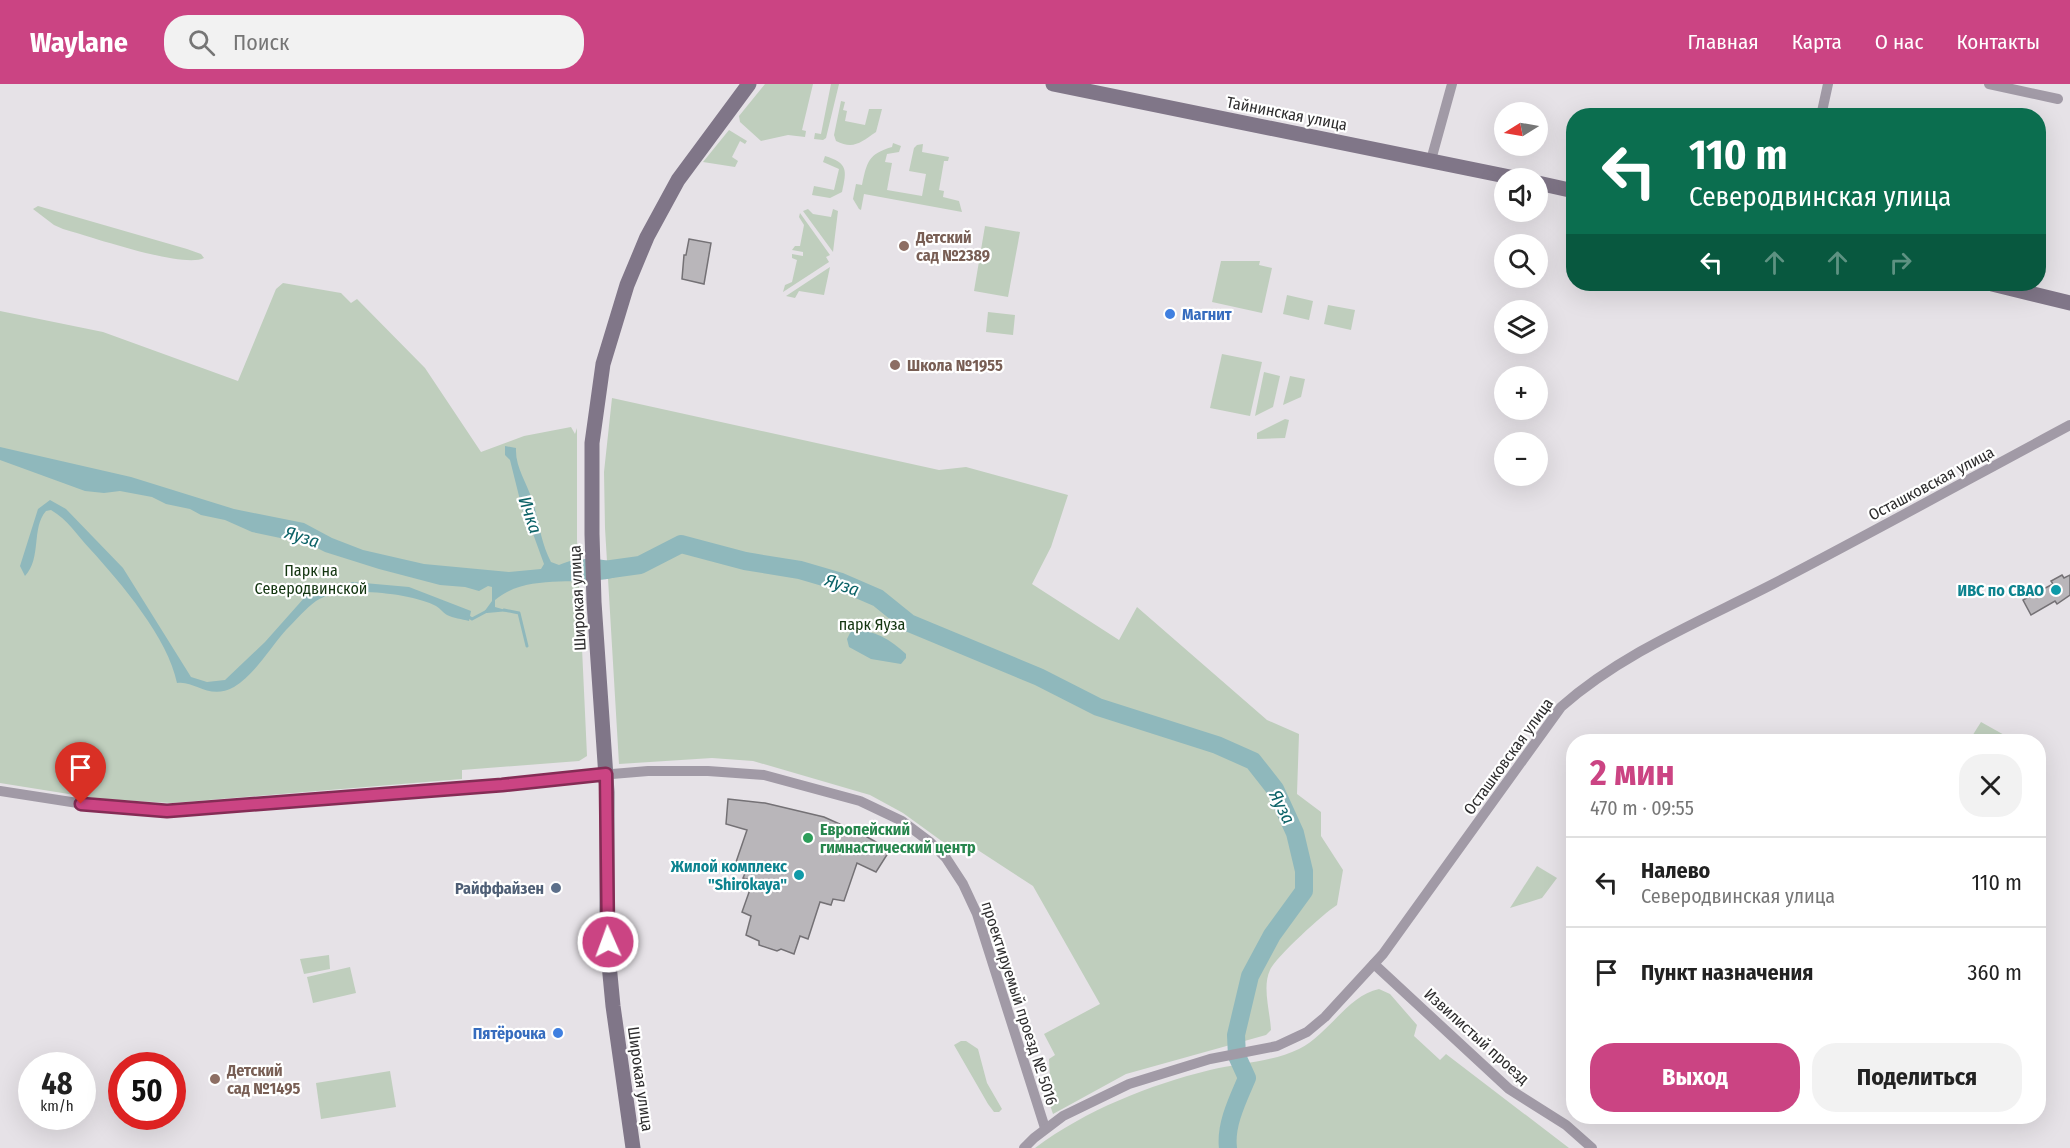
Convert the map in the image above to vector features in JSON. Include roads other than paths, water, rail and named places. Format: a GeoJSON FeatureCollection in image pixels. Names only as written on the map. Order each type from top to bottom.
{"type":"FeatureCollection","features":[{"type":"Feature","properties":{"kind":"main road","name":"Широкая улица"},"geometry":{"type":"LineString","coordinates":[[633,1148],[613,1006],[608,942],[606,774],[594,602],[592,443],[603,364],[627,285],[647,237],[670,193],[749,84]]}},
{"type":"Feature","properties":{"kind":"main road","name":"Тайнинская улица"},"geometry":{"type":"LineString","coordinates":[[1053,84],[1494,174]]}},
{"type":"Feature","properties":{"kind":"main road"},"geometry":{"type":"LineString","coordinates":[[1548,185],[1566,189]]}},
{"type":"Feature","properties":{"kind":"main road"},"geometry":{"type":"LineString","coordinates":[[2021,291],[2070,303]]}},
{"type":"Feature","properties":{"kind":"street"},"geometry":{"type":"LineString","coordinates":[[1431,160],[1452,84]]}},
{"type":"Feature","properties":{"kind":"street"},"geometry":{"type":"LineString","coordinates":[[1823,108],[1828,84]]}},
{"type":"Feature","properties":{"kind":"street"},"geometry":{"type":"LineString","coordinates":[[1989,84],[2058,99]]}},
{"type":"Feature","properties":{"kind":"street","name":"Осташковская улица"},"geometry":{"type":"LineString","coordinates":[[1024,1148],[1045,1128],[1079,1107],[1129,1084],[1210,1059],[1266,1049],[1292,1041],[1316,1024],[1374,964],[1561,707],[1576,693],[1639,653],[1842,548],[2070,425]]}},
{"type":"Feature","properties":{"kind":"street","name":"проектируемый проезд № 5016"},"geometry":{"type":"LineString","coordinates":[[0,791],[97,806],[167,811],[502,785],[606,774],[708,771],[764,775],[860,801],[902,821],[930,842],[946,858],[957,876],[977,914],[1045,1128]]}},
{"type":"Feature","properties":{"kind":"street","name":"Извилистый проезд"},"geometry":{"type":"LineString","coordinates":[[1374,964],[1509,1089],[1566,1125],[1592,1148]]}},
{"type":"Feature","properties":{"kind":"water","name":"Ичка"},"geometry":{"type":"Polygon","coordinates":[[[505,446],[516,448],[519,468],[533,502],[542,540],[551,562],[559,565],[575,560],[593,559],[620,564],[627,568],[612,578],[521,586],[495,600],[495,607],[509,611],[487,613],[484,612],[492,601],[492,587],[488,586],[479,591],[465,587],[440,585],[379,569],[325,552],[309,544],[252,532],[225,520],[166,504],[152,497],[120,491],[104,493],[85,491],[0,460],[0,447],[131,477],[234,509],[304,523],[332,538],[363,550],[424,564],[509,572],[541,569],[544,564],[528,520],[524,516],[510,460],[505,455],[505,446]]]}},
{"type":"Feature","properties":{"kind":"water"},"geometry":{"type":"Polygon","coordinates":[[[50,500],[66,509],[123,568],[191,677],[207,682],[225,680],[265,642],[305,597],[316,591],[353,582],[409,587],[471,611],[469,621],[447,615],[425,601],[410,597],[376,593],[341,593],[316,601],[304,611],[255,668],[234,687],[217,692],[190,684],[177,683],[164,648],[142,612],[72,528],[51,510],[46,511],[41,518],[33,561],[25,576],[20,566],[38,509],[50,500]]]}},
{"type":"Feature","properties":{"kind":"water"},"geometry":{"type":"Polygon","coordinates":[[[852,629],[881,636],[906,654],[906,658],[901,664],[871,659],[849,647],[847,639],[852,629]]]}},
{"type":"Feature","properties":{"kind":"waterway","name":"Яуза"},"geometry":{"type":"LineString","coordinates":[[604,570],[640,565],[681,544],[745,561],[800,570],[841,582],[878,598],[909,623],[1039,677],[1098,707],[1217,745],[1253,761],[1275,789],[1295,833],[1304,871],[1304,891],[1272,935],[1250,976],[1236,1035],[1237,1056],[1247,1078],[1230,1121],[1228,1148]]}},
{"type":"Feature","properties":{"kind":"waterway"},"geometry":{"type":"LineString","coordinates":[[504,610],[519,613],[527,646]]}},
{"type":"Feature","properties":{"kind":"waterway"},"geometry":{"type":"LineString","coordinates":[[466,615],[472,619],[487,611]]}},
{"type":"Feature","properties":{"kind":"place","name":"Детский сад №2389"},"geometry":{"type":"Point","coordinates":[904,246]}},
{"type":"Feature","properties":{"kind":"place","name":"Магнит"},"geometry":{"type":"Point","coordinates":[1170,314]}},
{"type":"Feature","properties":{"kind":"place","name":"Школа №1955"},"geometry":{"type":"Point","coordinates":[895,365]}},
{"type":"Feature","properties":{"kind":"place","name":"ИВС по СВАО"},"geometry":{"type":"Point","coordinates":[2056,590]}},
{"type":"Feature","properties":{"kind":"place","name":"Европейский гимнастический центр"},"geometry":{"type":"Point","coordinates":[808,838]}},
{"type":"Feature","properties":{"kind":"place","name":"Жилой комплекс \"Shirokaya\""},"geometry":{"type":"Point","coordinates":[799,875]}},
{"type":"Feature","properties":{"kind":"place","name":"Райффайзен"},"geometry":{"type":"Point","coordinates":[556,888]}},
{"type":"Feature","properties":{"kind":"place","name":"Пятёрочка"},"geometry":{"type":"Point","coordinates":[558,1033]}},
{"type":"Feature","properties":{"kind":"place","name":"Детский сад №1495"},"geometry":{"type":"Point","coordinates":[215,1079]}},
{"type":"Feature","properties":{"kind":"park label","name":"Парк на Северодвинской"},"geometry":{"type":"Point","coordinates":[311,579]}},
{"type":"Feature","properties":{"kind":"park label","name":"парк Яуза"},"geometry":{"type":"Point","coordinates":[872,624]}}]}
